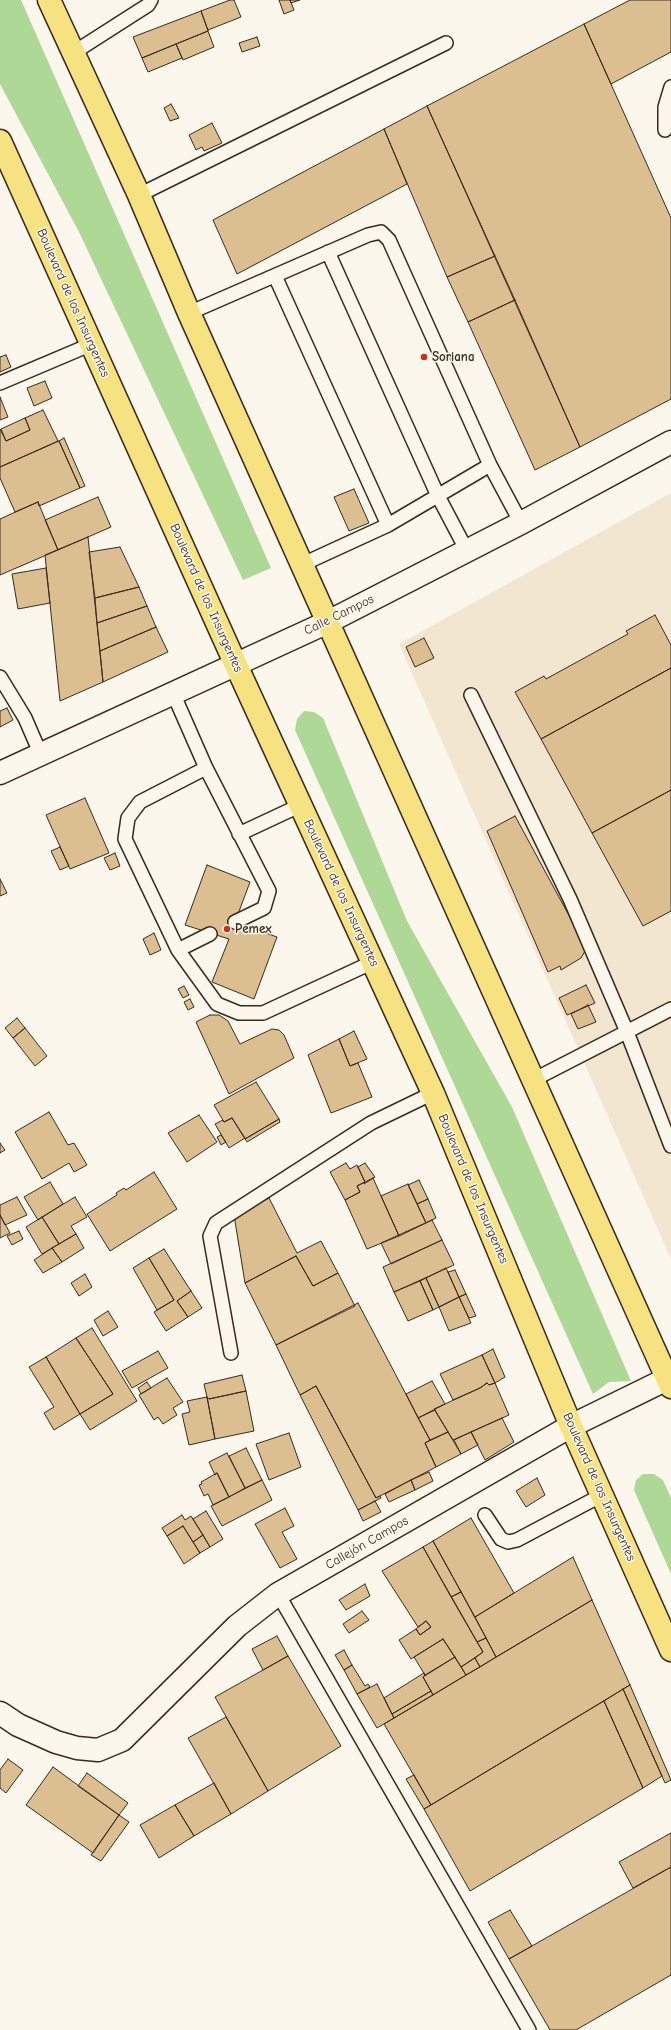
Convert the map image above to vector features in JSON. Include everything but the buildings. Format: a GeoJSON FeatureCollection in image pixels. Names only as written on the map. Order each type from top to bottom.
{"type":"FeatureCollection","features":[{"type":"Feature","properties":{"kind":"main road"},"geometry":{"type":"LineString","coordinates":[[49,0],[139,195],[190,313],[669,1383]]}},
{"type":"Feature","properties":{"kind":"main road","name":"Boulevard de los Insurgentes"},"geometry":{"type":"LineString","coordinates":[[0,141],[236,665],[433,1093],[571,1426],[671,1650]]}},
{"type":"Feature","properties":{"kind":"street","name":"Calle Campos"},"geometry":{"type":"LineString","coordinates":[[0,774],[328,622],[521,523],[671,442]]}},
{"type":"Feature","properties":{"kind":"street","name":"Callejón Campos"},"geometry":{"type":"LineString","coordinates":[[0,1713],[18,1725],[56,1742],[77,1748],[98,1750],[122,1740],[237,1626],[278,1594],[571,1426],[669,1383]]}},
{"type":"Feature","properties":{"kind":"lane"},"geometry":{"type":"LineString","coordinates":[[73,54],[148,5],[151,0]]}},
{"type":"Feature","properties":{"kind":"lane"},"geometry":{"type":"LineString","coordinates":[[139,195],[446,43]]}},
{"type":"Feature","properties":{"kind":"lane"},"geometry":{"type":"LineString","coordinates":[[665,130],[664,107],[671,87]]}},
{"type":"Feature","properties":{"kind":"lane"},"geometry":{"type":"LineString","coordinates":[[190,313],[368,235],[381,232],[389,240],[490,464],[521,523]]}},
{"type":"Feature","properties":{"kind":"lane"},"geometry":{"type":"LineString","coordinates":[[328,252],[438,496],[467,551]]}},
{"type":"Feature","properties":{"kind":"lane"},"geometry":{"type":"LineString","coordinates":[[276,276],[388,525]]}},
{"type":"Feature","properties":{"kind":"lane"},"geometry":{"type":"LineString","coordinates":[[0,383],[92,344]]}},
{"type":"Feature","properties":{"kind":"lane"},"geometry":{"type":"LineString","coordinates":[[302,564],[388,525],[490,464]]}},
{"type":"Feature","properties":{"kind":"lane"},"geometry":{"type":"LineString","coordinates":[[0,677],[25,718],[41,754]]}},
{"type":"Feature","properties":{"kind":"lane"},"geometry":{"type":"LineString","coordinates":[[174,693],[206,768],[269,890],[264,908],[235,922]]}},
{"type":"Feature","properties":{"kind":"lane"},"geometry":{"type":"LineString","coordinates":[[471,696],[570,899],[627,1032],[671,1146]]}},
{"type":"Feature","properties":{"kind":"lane"},"geometry":{"type":"LineString","coordinates":[[206,768],[140,802],[128,818],[125,839],[178,950],[217,1004],[239,1013],[263,1013],[373,962]]}},
{"type":"Feature","properties":{"kind":"lane"},"geometry":{"type":"LineString","coordinates":[[239,834],[301,805]]}},
{"type":"Feature","properties":{"kind":"lane"},"geometry":{"type":"LineString","coordinates":[[178,950],[210,934]]}},
{"type":"Feature","properties":{"kind":"lane"},"geometry":{"type":"LineString","coordinates":[[533,1080],[671,1009]]}},
{"type":"Feature","properties":{"kind":"lane"},"geometry":{"type":"LineString","coordinates":[[231,1353],[210,1236],[216,1223],[371,1123],[433,1093]]}},
{"type":"Feature","properties":{"kind":"lane"},"geometry":{"type":"LineString","coordinates":[[485,1515],[500,1539],[508,1542],[517,1540],[602,1495]]}},
{"type":"Feature","properties":{"kind":"lane"},"geometry":{"type":"LineString","coordinates":[[278,1594],[529,2030]]}},
{"type":"Feature","properties":{"kind":"shaded area"},"geometry":{"type":"Polygon","coordinates":[[[671,493],[671,1259],[399,644],[671,493]]]}},
{"type":"Feature","properties":{"kind":"green space"},"geometry":{"type":"Polygon","coordinates":[[[0,0],[21,0],[271,568],[243,580],[79,232],[0,84],[0,0]]]}},
{"type":"Feature","properties":{"kind":"green space"},"geometry":{"type":"Polygon","coordinates":[[[304,711],[314,712],[323,718],[407,921],[512,1107],[631,1381],[609,1382],[593,1394],[295,730],[297,719],[304,711]]]}},
{"type":"Feature","properties":{"kind":"green space"},"geometry":{"type":"Polygon","coordinates":[[[643,1474],[654,1474],[663,1480],[671,1498],[671,1574],[634,1490],[636,1480],[643,1474]]]}},
{"type":"Feature","properties":{"kind":"place","name":"Soriana"},"geometry":{"type":"Point","coordinates":[424,357]}},
{"type":"Feature","properties":{"kind":"place","name":"Pemex"},"geometry":{"type":"Point","coordinates":[227,929]}}]}
